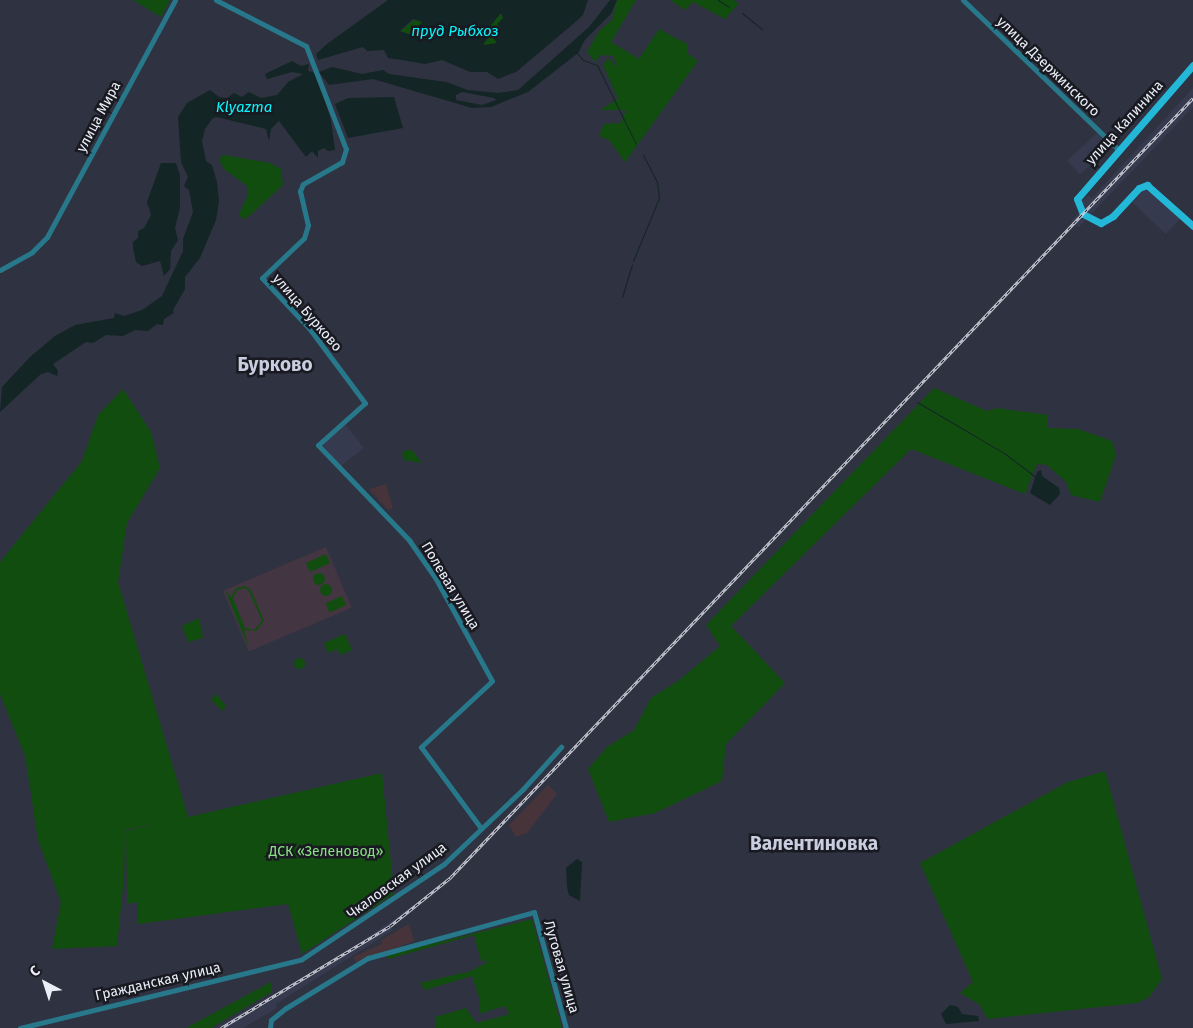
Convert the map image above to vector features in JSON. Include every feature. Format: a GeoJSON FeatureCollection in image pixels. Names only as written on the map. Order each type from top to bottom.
{"type":"FeatureCollection","features":[{"type":"Feature","properties":{"kind":"main road","name":"улица Калинина"},"geometry":{"type":"LineString","coordinates":[[1193,65],[1076,199],[1083,214],[1101,223],[1113,216],[1142,186],[1151,186],[1193,226]]}},
{"type":"Feature","properties":{"kind":"street","name":"улица Мира"},"geometry":{"type":"LineString","coordinates":[[0,270],[42,243],[176,0]]}},
{"type":"Feature","properties":{"kind":"street","name":"улица Бурково"},"geometry":{"type":"LineString","coordinates":[[216,0],[306,46],[346,149],[342,162],[303,184],[300,191],[308,225],[304,238],[262,278],[309,328],[365,403],[318,445]]}},
{"type":"Feature","properties":{"kind":"street","name":"улица Дзержинского"},"geometry":{"type":"LineString","coordinates":[[963,0],[1118,149]]}},
{"type":"Feature","properties":{"kind":"street","name":"Полевая улица"},"geometry":{"type":"LineString","coordinates":[[318,445],[409,540],[436,579],[492,681],[421,747],[481,828]]}},
{"type":"Feature","properties":{"kind":"street","name":"Чкаловская улица"},"geometry":{"type":"LineString","coordinates":[[302,959],[444,864],[523,790],[561,747]]}},
{"type":"Feature","properties":{"kind":"street","name":"Луговая улица"},"geometry":{"type":"LineString","coordinates":[[270,1028],[271,1020],[286,1008],[368,958],[534,912],[566,1028]]}},
{"type":"Feature","properties":{"kind":"street","name":"Гражданская улица"},"geometry":{"type":"LineString","coordinates":[[20,1028],[302,959]]}},
{"type":"Feature","properties":{"kind":"shaded area"},"geometry":{"type":"Polygon","coordinates":[[[1193,88],[1193,107],[1078,228],[1071,221],[1085,206],[1081,202],[1088,195],[1092,198],[1193,88]]]}},
{"type":"Feature","properties":{"kind":"shaded area"},"geometry":{"type":"Polygon","coordinates":[[[1098,132],[1111,146],[1080,175],[1067,161],[1098,132]]]}},
{"type":"Feature","properties":{"kind":"shaded area"},"geometry":{"type":"Polygon","coordinates":[[[1147,187],[1180,219],[1166,234],[1132,202],[1147,187]]]}},
{"type":"Feature","properties":{"kind":"shaded area"},"geometry":{"type":"Polygon","coordinates":[[[343,422],[364,448],[340,467],[320,441],[343,422]]]}},
{"type":"Feature","properties":{"kind":"shaded area"},"geometry":{"type":"Polygon","coordinates":[[[386,484],[393,508],[388,510],[369,489],[386,484]]]}},
{"type":"Feature","properties":{"kind":"shaded area"},"geometry":{"type":"Polygon","coordinates":[[[326,547],[352,608],[249,652],[223,591],[326,547]]]}},
{"type":"Feature","properties":{"kind":"shaded area"},"geometry":{"type":"Polygon","coordinates":[[[548,785],[557,794],[527,833],[516,837],[509,825],[548,785]]]}},
{"type":"Feature","properties":{"kind":"shaded area"},"geometry":{"type":"Polygon","coordinates":[[[413,906],[416,909],[391,927],[393,930],[276,1004],[277,1008],[243,1028],[216,1028],[352,948],[413,906]]]}},
{"type":"Feature","properties":{"kind":"shaded area"},"geometry":{"type":"Polygon","coordinates":[[[409,924],[414,941],[357,963],[353,957],[382,944],[381,940],[409,924]]]}},
{"type":"Feature","properties":{"kind":"green space"},"geometry":{"type":"Polygon","coordinates":[[[133,0],[170,0],[161,17],[133,0]]]}},
{"type":"Feature","properties":{"kind":"green space"},"geometry":{"type":"Polygon","coordinates":[[[617,0],[636,0],[611,42],[639,59],[659,29],[687,44],[687,53],[698,61],[625,162],[609,140],[599,136],[604,124],[621,123],[626,110],[600,110],[618,99],[603,65],[608,58],[618,68],[613,56],[600,55],[595,62],[587,52],[599,31],[612,20],[617,0]]]}},
{"type":"Feature","properties":{"kind":"green space"},"geometry":{"type":"Polygon","coordinates":[[[670,0],[733,0],[739,3],[725,19],[693,2],[685,10],[670,0]]]}},
{"type":"Feature","properties":{"kind":"green space"},"geometry":{"type":"Polygon","coordinates":[[[501,13],[503,18],[497,42],[495,45],[483,45],[490,35],[488,29],[501,13]]]}},
{"type":"Feature","properties":{"kind":"green space"},"geometry":{"type":"Polygon","coordinates":[[[416,19],[423,23],[422,33],[416,37],[400,31],[416,19]]]}},
{"type":"Feature","properties":{"kind":"green space"},"geometry":{"type":"Polygon","coordinates":[[[223,155],[270,163],[281,169],[283,185],[248,217],[242,219],[239,214],[247,197],[247,186],[224,169],[219,160],[223,155]]]}},
{"type":"Feature","properties":{"kind":"green space"},"geometry":{"type":"Polygon","coordinates":[[[934,388],[987,411],[997,408],[1048,415],[1048,428],[1078,429],[1112,441],[1116,455],[1100,502],[1071,495],[1066,482],[1047,465],[1037,464],[1025,494],[911,449],[731,626],[785,683],[726,744],[722,781],[655,813],[609,822],[588,769],[607,747],[634,730],[651,698],[678,681],[720,646],[706,625],[934,388]]]}},
{"type":"Feature","properties":{"kind":"green space","name":"ДСК «Зеленовод»"},"geometry":{"type":"Polygon","coordinates":[[[123,389],[151,432],[160,468],[127,523],[118,582],[188,817],[382,773],[394,894],[302,954],[288,904],[138,924],[138,902],[127,904],[126,831],[157,823],[125,830],[124,877],[117,946],[52,949],[61,902],[38,840],[25,756],[0,694],[0,562],[82,461],[98,415],[123,389]]]}},
{"type":"Feature","properties":{"kind":"green space"},"geometry":{"type":"Polygon","coordinates":[[[412,450],[422,463],[404,460],[402,453],[412,450]]]}},
{"type":"Feature","properties":{"kind":"green space"},"geometry":{"type":"Polygon","coordinates":[[[326,554],[330,563],[310,572],[306,563],[326,554]]]}},
{"type":"Feature","properties":{"kind":"green space"},"geometry":{"type":"Polygon","coordinates":[[[317,573],[321,573],[325,579],[321,585],[317,585],[313,581],[313,577],[317,573]]]}},
{"type":"Feature","properties":{"kind":"green space"},"geometry":{"type":"Polygon","coordinates":[[[324,584],[328,584],[332,590],[328,596],[324,596],[320,592],[320,588],[324,584]]]}},
{"type":"Feature","properties":{"kind":"green space"},"geometry":{"type":"Polygon","coordinates":[[[245,586],[251,590],[264,621],[256,631],[244,630],[249,649],[225,590],[231,597],[236,588],[245,586]],[[245,588],[237,590],[233,598],[245,628],[254,630],[262,621],[249,591],[245,588]]]}},
{"type":"Feature","properties":{"kind":"green space"},"geometry":{"type":"Polygon","coordinates":[[[342,596],[346,605],[330,612],[326,603],[342,596]]]}},
{"type":"Feature","properties":{"kind":"green space"},"geometry":{"type":"Polygon","coordinates":[[[199,618],[203,638],[188,642],[182,626],[199,618]]]}},
{"type":"Feature","properties":{"kind":"green space"},"geometry":{"type":"Polygon","coordinates":[[[345,634],[352,650],[340,655],[337,649],[328,653],[324,643],[345,634]]]}},
{"type":"Feature","properties":{"kind":"green space"},"geometry":{"type":"Polygon","coordinates":[[[299,657],[305,663],[299,669],[293,663],[299,657]]]}},
{"type":"Feature","properties":{"kind":"green space"},"geometry":{"type":"Polygon","coordinates":[[[216,694],[226,706],[223,711],[211,700],[216,694]]]}},
{"type":"Feature","properties":{"kind":"green space"},"geometry":{"type":"Polygon","coordinates":[[[1105,771],[1162,979],[1149,997],[1137,1003],[988,1019],[979,1004],[960,993],[973,982],[920,863],[1068,782],[1105,771]]]}},
{"type":"Feature","properties":{"kind":"green space"},"geometry":{"type":"Polygon","coordinates":[[[532,919],[562,1028],[436,1028],[435,1017],[466,1008],[476,1023],[510,1014],[504,1006],[479,1014],[480,1000],[472,976],[425,990],[420,983],[471,971],[489,961],[481,961],[474,935],[388,959],[386,955],[532,919]]]}},
{"type":"Feature","properties":{"kind":"green space"},"geometry":{"type":"Polygon","coordinates":[[[271,982],[272,992],[211,1028],[186,1028],[271,982]]]}},
{"type":"Feature","properties":{"kind":"water","name":"пруд Рыбхоз"},"geometry":{"type":"Polygon","coordinates":[[[388,0],[588,0],[583,15],[572,25],[516,72],[498,79],[487,72],[470,72],[442,60],[425,64],[388,58],[384,50],[367,51],[363,47],[318,60],[316,54],[388,0]],[[501,13],[488,29],[490,35],[483,45],[497,43],[492,36],[500,28],[497,24],[503,18],[501,13]],[[413,19],[400,31],[416,37],[424,31],[419,26],[422,22],[413,19]]]}},
{"type":"Feature","properties":{"kind":"water"},"geometry":{"type":"Polygon","coordinates":[[[610,0],[617,0],[611,14],[585,40],[578,53],[528,92],[491,107],[472,108],[373,79],[329,85],[319,72],[332,67],[362,74],[383,70],[389,74],[446,82],[468,90],[498,93],[518,90],[589,27],[610,0]],[[462,92],[456,95],[456,100],[482,105],[496,100],[462,92]]]}},
{"type":"Feature","properties":{"kind":"water","name":"Klyazma"},"geometry":{"type":"Polygon","coordinates":[[[292,61],[301,66],[309,64],[308,71],[316,73],[331,120],[335,150],[328,151],[324,148],[318,151],[318,158],[312,151],[306,157],[279,121],[271,129],[269,141],[266,129],[216,117],[212,119],[205,129],[202,141],[206,161],[212,165],[217,182],[219,201],[216,220],[200,258],[185,277],[185,289],[173,310],[174,313],[164,319],[163,325],[157,324],[148,331],[135,330],[123,336],[106,335],[93,343],[86,342],[53,364],[58,371],[57,376],[48,372],[41,374],[0,412],[2,387],[30,357],[55,336],[75,325],[114,318],[115,313],[124,316],[142,310],[162,296],[183,251],[183,239],[193,212],[189,190],[184,186],[188,177],[181,162],[178,117],[187,103],[210,90],[219,97],[227,98],[234,93],[242,97],[249,92],[261,98],[277,95],[288,82],[303,74],[292,72],[267,79],[265,74],[292,61]]]}},
{"type":"Feature","properties":{"kind":"water"},"geometry":{"type":"Polygon","coordinates":[[[394,97],[403,128],[348,138],[335,104],[348,98],[394,97]]]}},
{"type":"Feature","properties":{"kind":"water"},"geometry":{"type":"Polygon","coordinates":[[[161,163],[176,163],[180,175],[180,208],[175,228],[178,240],[171,251],[170,269],[164,276],[160,261],[142,266],[136,262],[133,248],[133,242],[138,238],[138,231],[144,228],[151,215],[147,202],[161,163]]]}},
{"type":"Feature","properties":{"kind":"water"},"geometry":{"type":"Polygon","coordinates":[[[1041,470],[1042,476],[1059,488],[1060,494],[1050,505],[1030,493],[1037,472],[1041,470]]]}},
{"type":"Feature","properties":{"kind":"water"},"geometry":{"type":"Polygon","coordinates":[[[577,859],[582,862],[580,901],[569,895],[567,887],[566,868],[577,859]]]}},
{"type":"Feature","properties":{"kind":"water"},"geometry":{"type":"Polygon","coordinates":[[[950,1005],[958,1007],[962,1014],[978,1016],[979,1021],[946,1024],[941,1014],[950,1005]]]}},
{"type":"Feature","properties":{"kind":"waterway"},"geometry":{"type":"LineString","coordinates":[[718,0],[729,7]]}},
{"type":"Feature","properties":{"kind":"waterway"},"geometry":{"type":"LineString","coordinates":[[742,13],[762,29]]}},
{"type":"Feature","properties":{"kind":"waterway"},"geometry":{"type":"LineString","coordinates":[[577,53],[583,60],[597,65],[636,144]]}},
{"type":"Feature","properties":{"kind":"waterway"},"geometry":{"type":"LineString","coordinates":[[633,261],[659,198],[657,182],[643,154]]}},
{"type":"Feature","properties":{"kind":"waterway"},"geometry":{"type":"LineString","coordinates":[[622,297],[632,264]]}},
{"type":"Feature","properties":{"kind":"waterway"},"geometry":{"type":"LineString","coordinates":[[917,402],[1004,453],[1037,478]]}},
{"type":"Feature","properties":{"kind":"railway"},"geometry":{"type":"LineString","coordinates":[[221,1028],[390,926],[450,878],[1193,98]]}},
{"type":"Feature","properties":{"kind":"district","name":"Бурково"},"geometry":{"type":"Point","coordinates":[275,365]}},
{"type":"Feature","properties":{"kind":"district","name":"Валентиновка"},"geometry":{"type":"Point","coordinates":[814,844]}}]}
